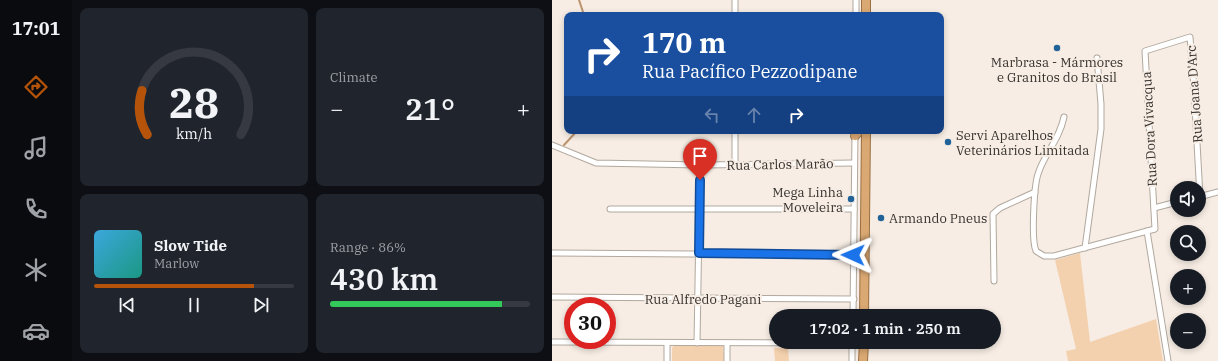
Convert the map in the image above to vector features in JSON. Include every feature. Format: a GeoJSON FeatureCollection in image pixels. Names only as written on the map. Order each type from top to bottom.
{"type":"FeatureCollection","features":[{"type":"Feature","properties":{"kind":"highway"},"geometry":{"type":"LineString","coordinates":[[866,0],[866,12]]}},
{"type":"Feature","properties":{"kind":"highway"},"geometry":{"type":"LineString","coordinates":[[864,309],[866,134]]}},
{"type":"Feature","properties":{"kind":"highway"},"geometry":{"type":"LineString","coordinates":[[863,361],[864,349]]}},
{"type":"Feature","properties":{"kind":"street"},"geometry":{"type":"LineString","coordinates":[[735,0],[735,12]]}},
{"type":"Feature","properties":{"kind":"street"},"geometry":{"type":"LineString","coordinates":[[856,0],[856,12]]}},
{"type":"Feature","properties":{"kind":"street","name":"Rua Joana D'Arc"},"geometry":{"type":"LineString","coordinates":[[1145,51],[1190,37],[1198,181]]}},
{"type":"Feature","properties":{"kind":"street","name":"Rua Dora Vivacqua"},"geometry":{"type":"LineString","coordinates":[[1145,51],[1155,229],[1147,232]]}},
{"type":"Feature","properties":{"kind":"street"},"geometry":{"type":"LineString","coordinates":[[1085,248],[1101,129],[1101,104],[1097,58]]}},
{"type":"Feature","properties":{"kind":"street"},"geometry":{"type":"LineString","coordinates":[[1064,117],[1061,131],[1038,173],[1035,192],[1034,243],[1036,251],[1039,254],[1049,256],[1147,232],[1168,361]]}},
{"type":"Feature","properties":{"kind":"street"},"geometry":{"type":"LineString","coordinates":[[735,134],[735,165]]}},
{"type":"Feature","properties":{"kind":"street"},"geometry":{"type":"LineString","coordinates":[[853,309],[854,163],[856,134]]}},
{"type":"Feature","properties":{"kind":"street","name":"Rua Carlos Marão"},"geometry":{"type":"LineString","coordinates":[[552,145],[596,163],[735,165],[854,163]]}},
{"type":"Feature","properties":{"kind":"street"},"geometry":{"type":"LineString","coordinates":[[697,343],[700,165]]}},
{"type":"Feature","properties":{"kind":"street"},"geometry":{"type":"LineString","coordinates":[[994,281],[993,214],[1000,208],[1035,192]]}},
{"type":"Feature","properties":{"kind":"street"},"geometry":{"type":"LineString","coordinates":[[1206,195],[1218,192]]}},
{"type":"Feature","properties":{"kind":"street"},"geometry":{"type":"LineString","coordinates":[[1154,208],[1170,204]]}},
{"type":"Feature","properties":{"kind":"street"},"geometry":{"type":"LineString","coordinates":[[610,209],[854,209]]}},
{"type":"Feature","properties":{"kind":"street"},"geometry":{"type":"LineString","coordinates":[[552,253],[853,255]]}},
{"type":"Feature","properties":{"kind":"street","name":"Rua Alfredo Pagani"},"geometry":{"type":"LineString","coordinates":[[552,297],[854,299]]}},
{"type":"Feature","properties":{"kind":"street"},"geometry":{"type":"LineString","coordinates":[[552,342],[769,343]]}},
{"type":"Feature","properties":{"kind":"street"},"geometry":{"type":"LineString","coordinates":[[667,343],[667,361]]}},
{"type":"Feature","properties":{"kind":"street"},"geometry":{"type":"LineString","coordinates":[[727,343],[727,361]]}},
{"type":"Feature","properties":{"kind":"street"},"geometry":{"type":"LineString","coordinates":[[852,349],[852,361]]}},
{"type":"Feature","properties":{"kind":"shaded area"},"geometry":{"type":"Polygon","coordinates":[[[1080,253],[1090,342],[1156,319],[1163,361],[1068,361],[1066,351],[1076,349],[1055,260],[1080,253]]]}},
{"type":"Feature","properties":{"kind":"shaded area"},"geometry":{"type":"Polygon","coordinates":[[[674,345],[723,345],[724,361],[672,361],[672,348],[674,345]]]}},
{"type":"Feature","properties":{"kind":"shaded area"},"geometry":{"type":"Polygon","coordinates":[[[774,349],[788,349],[789,361],[775,361],[774,349]]]}},
{"type":"Feature","properties":{"kind":"waterway"},"geometry":{"type":"LineString","coordinates":[[579,0],[583,12]]}},
{"type":"Feature","properties":{"kind":"waterway"},"geometry":{"type":"LineString","coordinates":[[564,145],[574,134]]}},
{"type":"Feature","properties":{"kind":"place","name":"Marbrasa - Mármores e Granitos do Brasil"},"geometry":{"type":"Point","coordinates":[1057,48]}},
{"type":"Feature","properties":{"kind":"place","name":"Servi Aparelhos Veterinários Limitada"},"geometry":{"type":"Point","coordinates":[948,142]}},
{"type":"Feature","properties":{"kind":"place","name":"Mega Linha Moveleira"},"geometry":{"type":"Point","coordinates":[851,199]}},
{"type":"Feature","properties":{"kind":"place","name":"Armando Pneus"},"geometry":{"type":"Point","coordinates":[881,218]}},
{"type":"Feature","properties":{"kind":"route"},"geometry":{"type":"LineString","coordinates":[[700,180],[699,253],[853,255]]}}]}
